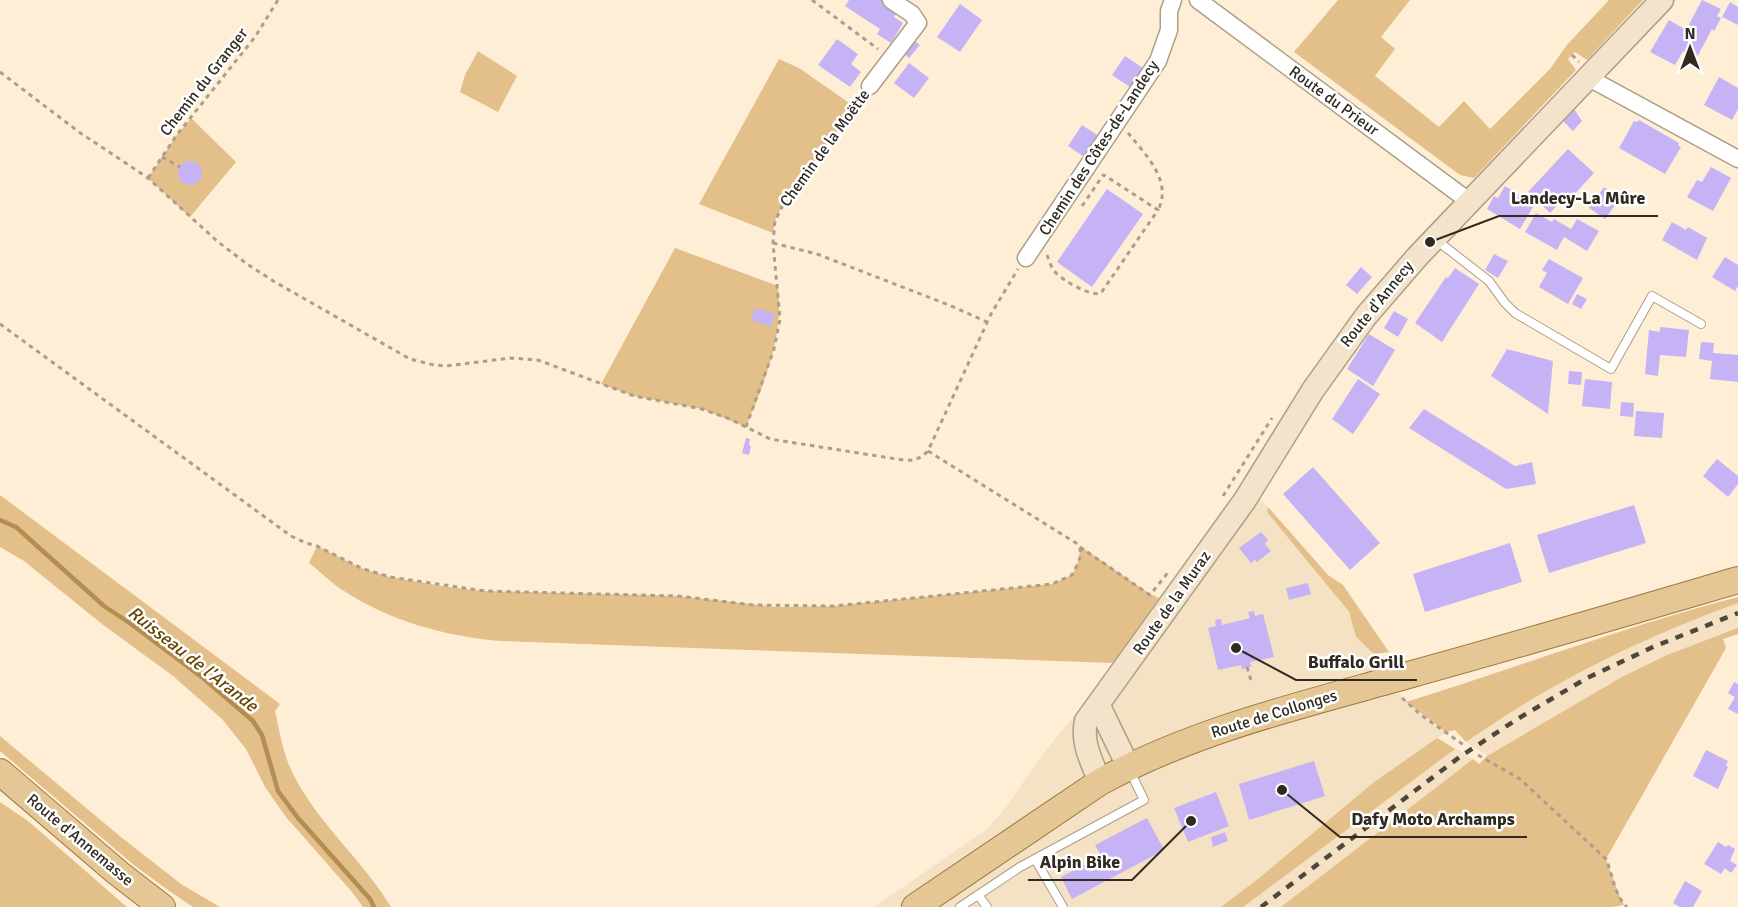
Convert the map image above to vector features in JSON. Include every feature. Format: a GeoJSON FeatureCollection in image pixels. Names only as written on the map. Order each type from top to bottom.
{"type":"FeatureCollection","features":[{"type":"Feature","properties":{"kind":"main road","name":"Route de Collonges"},"geometry":{"type":"LineString","coordinates":[[915,907],[1100,782],[1154,754],[1211,732],[1738,580]]}},
{"type":"Feature","properties":{"kind":"main road","name":"Route d'Annemasse"},"geometry":{"type":"LineString","coordinates":[[0,772],[118,873],[162,907]]}},
{"type":"Feature","properties":{"kind":"street","name":"Chemin de la Moëtte"},"geometry":{"type":"LineString","coordinates":[[870,86],[918,23],[912,14],[891,0]]}},
{"type":"Feature","properties":{"kind":"street","name":"Chemin des Côtes-de-Landecy"},"geometry":{"type":"LineString","coordinates":[[1026,258],[1158,61],[1169,30],[1173,0]]}},
{"type":"Feature","properties":{"kind":"street","name":"Route du Prieur"},"geometry":{"type":"LineString","coordinates":[[1198,0],[1470,202]]}},
{"type":"Feature","properties":{"kind":"street","name":"Route d'Annecy"},"geometry":{"type":"LineString","coordinates":[[1245,500],[1338,352],[1366,316],[1434,238],[1662,0]]}},
{"type":"Feature","properties":{"kind":"street"},"geometry":{"type":"LineString","coordinates":[[1587,77],[1738,159]]}},
{"type":"Feature","properties":{"kind":"street","name":"Route de la Muraz"},"geometry":{"type":"LineString","coordinates":[[1100,782],[1086,747],[1084,731],[1088,719],[1245,500]]}},
{"type":"Feature","properties":{"kind":"street"},"geometry":{"type":"LineString","coordinates":[[1099,706],[1128,766]]}},
{"type":"Feature","properties":{"kind":"lane"},"geometry":{"type":"LineString","coordinates":[[1434,238],[1489,281],[1515,313],[1611,369],[1652,296],[1701,324]]}},
{"type":"Feature","properties":{"kind":"lane"},"geometry":{"type":"LineString","coordinates":[[960,907],[1035,859],[1144,800],[1128,766]]}},
{"type":"Feature","properties":{"kind":"lane"},"geometry":{"type":"LineString","coordinates":[[1035,859],[1063,907]]}},
{"type":"Feature","properties":{"kind":"lane"},"geometry":{"type":"LineString","coordinates":[[978,895],[987,907]]}},
{"type":"Feature","properties":{"kind":"path","name":"Chemin du Granger"},"geometry":{"type":"LineString","coordinates":[[148,177],[176,136],[255,37],[278,0]]}},
{"type":"Feature","properties":{"kind":"path"},"geometry":{"type":"LineString","coordinates":[[812,0],[891,58]]}},
{"type":"Feature","properties":{"kind":"path"},"geometry":{"type":"LineString","coordinates":[[0,72],[79,132],[148,177],[217,241],[247,264],[410,359],[446,366],[512,358],[538,360],[634,396],[702,409],[770,439],[903,460],[919,459],[928,451],[987,322],[1026,258]]}},
{"type":"Feature","properties":{"kind":"path","name":"Chemin de la Moëtte"},"geometry":{"type":"LineString","coordinates":[[746,427],[774,349],[780,319],[773,243],[775,221],[782,206],[870,86]]}},
{"type":"Feature","properties":{"kind":"path"},"geometry":{"type":"LineString","coordinates":[[1047,255],[1056,273],[1088,293],[1097,295],[1101,293],[1158,210],[1163,200],[1161,181],[1149,159],[1124,127],[1120,118]]}},
{"type":"Feature","properties":{"kind":"path"},"geometry":{"type":"LineString","coordinates":[[162,157],[180,167]]}},
{"type":"Feature","properties":{"kind":"path"},"geometry":{"type":"LineString","coordinates":[[1104,175],[1158,210]]}},
{"type":"Feature","properties":{"kind":"path"},"geometry":{"type":"LineString","coordinates":[[773,243],[817,254],[987,322]]}},
{"type":"Feature","properties":{"kind":"path"},"geometry":{"type":"LineString","coordinates":[[0,324],[291,536],[361,568],[390,578],[485,591],[678,596],[753,605],[834,606],[1052,584],[1072,575],[1079,560],[1080,546]]}},
{"type":"Feature","properties":{"kind":"path"},"geometry":{"type":"LineString","coordinates":[[928,451],[1080,546],[1150,595],[1174,564]]}},
{"type":"Feature","properties":{"kind":"path"},"geometry":{"type":"LineString","coordinates":[[1222,497],[1250,452]]}},
{"type":"Feature","properties":{"kind":"path"},"geometry":{"type":"LineString","coordinates":[[1247,668],[1252,684]]}},
{"type":"Feature","properties":{"kind":"path"},"geometry":{"type":"LineString","coordinates":[[1387,681],[1421,715],[1465,746]]}},
{"type":"Feature","properties":{"kind":"path"},"geometry":{"type":"LineString","coordinates":[[1478,755],[1520,779],[1606,859],[1613,874],[1616,891],[1627,907]]}},
{"type":"Feature","properties":{"kind":"shaded area"},"geometry":{"type":"Polygon","coordinates":[[[1338,0],[1410,0],[1381,37],[1395,49],[1375,76],[1439,127],[1464,101],[1490,129],[1550,69],[1566,46],[1609,0],[1643,0],[1587,60],[1575,52],[1568,59],[1576,70],[1474,178],[1460,175],[1294,52],[1338,0]]]}},
{"type":"Feature","properties":{"kind":"shaded area"},"geometry":{"type":"Polygon","coordinates":[[[478,51],[517,76],[498,112],[460,92],[465,75],[478,51]]]}},
{"type":"Feature","properties":{"kind":"shaded area"},"geometry":{"type":"Polygon","coordinates":[[[779,59],[799,68],[855,107],[782,206],[775,221],[773,233],[699,204],[779,59]]]}},
{"type":"Feature","properties":{"kind":"shaded area"},"geometry":{"type":"Polygon","coordinates":[[[191,118],[236,162],[190,217],[148,178],[191,118]]]}},
{"type":"Feature","properties":{"kind":"shaded area"},"geometry":{"type":"Polygon","coordinates":[[[675,248],[778,286],[776,340],[766,376],[746,427],[702,409],[634,396],[601,384],[675,248]]]}},
{"type":"Feature","properties":{"kind":"shaded area"},"geometry":{"type":"Polygon","coordinates":[[[1241,487],[1268,507],[1267,512],[1349,613],[1356,637],[1374,654],[1387,681],[1421,715],[1446,732],[1438,738],[1473,759],[1281,907],[874,907],[987,829],[1007,806],[1039,759],[1084,703],[1241,487]]]}},
{"type":"Feature","properties":{"kind":"shaded area"},"geometry":{"type":"Polygon","coordinates":[[[0,495],[280,704],[275,711],[284,752],[299,785],[310,803],[366,871],[391,907],[363,907],[286,817],[265,787],[246,749],[222,719],[173,676],[102,624],[24,561],[0,547],[0,495]]]}},
{"type":"Feature","properties":{"kind":"shaded area"},"geometry":{"type":"Polygon","coordinates":[[[1268,507],[1328,575],[1343,585],[1389,652],[1374,654],[1356,637],[1349,612],[1267,512],[1268,507]]]}},
{"type":"Feature","properties":{"kind":"shaded area"},"geometry":{"type":"Polygon","coordinates":[[[317,546],[361,568],[390,577],[448,587],[485,591],[678,596],[777,607],[834,606],[1052,584],[1072,575],[1079,560],[1080,546],[1159,598],[1113,663],[500,641],[438,631],[378,610],[337,586],[309,563],[317,546]]]}},
{"type":"Feature","properties":{"kind":"shaded area"},"geometry":{"type":"Polygon","coordinates":[[[1738,597],[1738,603],[1666,631],[1563,681],[1466,742],[1455,730],[1446,732],[1406,702],[1654,621],[1738,597]]]}},
{"type":"Feature","properties":{"kind":"shaded area"},"geometry":{"type":"Polygon","coordinates":[[[1738,603],[1738,628],[1622,677],[1487,756],[1466,742],[1501,717],[1583,669],[1661,632],[1738,603]]]}},
{"type":"Feature","properties":{"kind":"shaded area"},"geometry":{"type":"Polygon","coordinates":[[[1738,628],[1738,634],[1723,639],[1726,648],[1606,859],[1624,905],[1612,907],[1281,907],[1473,759],[1479,764],[1487,756],[1622,677],[1667,655],[1738,628]]]}},
{"type":"Feature","properties":{"kind":"shaded area"},"geometry":{"type":"Polygon","coordinates":[[[0,736],[181,884],[220,907],[193,907],[135,866],[0,751],[0,736]]]}},
{"type":"Feature","properties":{"kind":"shaded area"},"geometry":{"type":"Polygon","coordinates":[[[1437,738],[1455,749],[1243,907],[1221,907],[1373,783],[1437,738]]]}},
{"type":"Feature","properties":{"kind":"shaded area"},"geometry":{"type":"Polygon","coordinates":[[[0,802],[28,821],[127,907],[0,907],[0,802]]]}},
{"type":"Feature","properties":{"kind":"building"},"geometry":{"type":"Polygon","coordinates":[[[849,0],[882,0],[898,10],[894,17],[903,23],[891,43],[877,34],[880,29],[845,6],[849,0]]]}},
{"type":"Feature","properties":{"kind":"building"},"geometry":{"type":"Polygon","coordinates":[[[1702,0],[1721,9],[1717,16],[1721,18],[1714,31],[1712,29],[1696,59],[1683,51],[1675,65],[1650,52],[1669,20],[1686,30],[1702,0]]]}},
{"type":"Feature","properties":{"kind":"building"},"geometry":{"type":"Polygon","coordinates":[[[1730,2],[1738,7],[1738,25],[1722,17],[1730,2]]]}},
{"type":"Feature","properties":{"kind":"building"},"geometry":{"type":"Polygon","coordinates":[[[960,4],[982,20],[960,52],[937,37],[960,4]]]}},
{"type":"Feature","properties":{"kind":"building"},"geometry":{"type":"Polygon","coordinates":[[[837,39],[858,54],[851,64],[861,72],[850,87],[818,65],[837,39]]]}},
{"type":"Feature","properties":{"kind":"building"},"geometry":{"type":"Polygon","coordinates":[[[912,39],[920,45],[909,58],[902,52],[912,39]]]}},
{"type":"Feature","properties":{"kind":"building"},"geometry":{"type":"Polygon","coordinates":[[[1125,56],[1143,68],[1130,87],[1112,75],[1125,56]]]}},
{"type":"Feature","properties":{"kind":"building"},"geometry":{"type":"Polygon","coordinates":[[[909,63],[929,78],[914,98],[894,83],[909,63]]]}},
{"type":"Feature","properties":{"kind":"building"},"geometry":{"type":"Polygon","coordinates":[[[1719,77],[1738,88],[1738,109],[1732,120],[1704,105],[1719,77]]]}},
{"type":"Feature","properties":{"kind":"building"},"geometry":{"type":"Polygon","coordinates":[[[1574,109],[1582,121],[1573,131],[1563,121],[1574,109]]]}},
{"type":"Feature","properties":{"kind":"building"},"geometry":{"type":"Polygon","coordinates":[[[1639,120],[1679,143],[1681,147],[1665,174],[1619,148],[1634,121],[1639,120]]]}},
{"type":"Feature","properties":{"kind":"building"},"geometry":{"type":"Polygon","coordinates":[[[1082,125],[1100,137],[1086,158],[1068,146],[1082,125]]]}},
{"type":"Feature","properties":{"kind":"building"},"geometry":{"type":"Polygon","coordinates":[[[1568,149],[1594,173],[1569,200],[1565,197],[1550,213],[1528,192],[1568,149]]]}},
{"type":"Feature","properties":{"kind":"building"},"geometry":{"type":"Polygon","coordinates":[[[190,161],[199,164],[202,173],[199,182],[190,185],[181,182],[178,173],[181,164],[190,161]]]}},
{"type":"Feature","properties":{"kind":"building"},"geometry":{"type":"Polygon","coordinates":[[[1711,167],[1731,178],[1713,211],[1687,197],[1697,180],[1702,182],[1711,167]]]}},
{"type":"Feature","properties":{"kind":"building"},"geometry":{"type":"Polygon","coordinates":[[[1505,186],[1523,197],[1521,200],[1533,207],[1520,229],[1487,209],[1494,196],[1498,198],[1505,186]]]}},
{"type":"Feature","properties":{"kind":"building"},"geometry":{"type":"Polygon","coordinates":[[[1604,187],[1620,198],[1605,219],[1589,208],[1604,187]]]}},
{"type":"Feature","properties":{"kind":"building"},"geometry":{"type":"Polygon","coordinates":[[[1107,189],[1143,214],[1092,287],[1057,262],[1107,189]]]}},
{"type":"Feature","properties":{"kind":"building"},"geometry":{"type":"Polygon","coordinates":[[[1536,213],[1552,222],[1554,219],[1571,229],[1577,219],[1599,231],[1587,251],[1564,237],[1557,250],[1525,232],[1536,213]]]}},
{"type":"Feature","properties":{"kind":"building"},"geometry":{"type":"Polygon","coordinates":[[[1672,222],[1686,230],[1688,227],[1707,238],[1697,260],[1662,240],[1672,222]]]}},
{"type":"Feature","properties":{"kind":"building"},"geometry":{"type":"Polygon","coordinates":[[[1494,254],[1508,261],[1498,278],[1485,270],[1494,254]]]}},
{"type":"Feature","properties":{"kind":"building"},"geometry":{"type":"Polygon","coordinates":[[[1725,257],[1738,265],[1738,286],[1735,291],[1712,277],[1725,257]]]}},
{"type":"Feature","properties":{"kind":"building"},"geometry":{"type":"Polygon","coordinates":[[[1549,259],[1583,278],[1568,304],[1539,287],[1547,273],[1542,270],[1549,259]]]}},
{"type":"Feature","properties":{"kind":"building"},"geometry":{"type":"Polygon","coordinates":[[[1361,267],[1372,277],[1357,294],[1346,285],[1361,267]]]}},
{"type":"Feature","properties":{"kind":"building"},"geometry":{"type":"Polygon","coordinates":[[[1455,268],[1479,284],[1442,342],[1415,323],[1446,277],[1448,278],[1455,268]]]}},
{"type":"Feature","properties":{"kind":"building"},"geometry":{"type":"Polygon","coordinates":[[[1577,294],[1587,299],[1581,309],[1572,304],[1577,294]]]}},
{"type":"Feature","properties":{"kind":"building"},"geometry":{"type":"Polygon","coordinates":[[[755,308],[775,314],[771,326],[751,320],[755,308]]]}},
{"type":"Feature","properties":{"kind":"building"},"geometry":{"type":"Polygon","coordinates":[[[1394,311],[1408,319],[1398,337],[1384,328],[1394,311]]]}},
{"type":"Feature","properties":{"kind":"building"},"geometry":{"type":"Polygon","coordinates":[[[1660,327],[1689,330],[1686,357],[1660,355],[1658,376],[1645,374],[1649,330],[1660,332],[1660,327]]]}},
{"type":"Feature","properties":{"kind":"building"},"geometry":{"type":"Polygon","coordinates":[[[1369,334],[1395,350],[1373,386],[1347,369],[1369,334]]]}},
{"type":"Feature","properties":{"kind":"building"},"geometry":{"type":"Polygon","coordinates":[[[1701,342],[1714,343],[1713,353],[1738,355],[1738,382],[1710,379],[1712,361],[1699,359],[1701,342]]]}},
{"type":"Feature","properties":{"kind":"building"},"geometry":{"type":"Polygon","coordinates":[[[1507,349],[1553,361],[1548,414],[1491,376],[1507,349]]]}},
{"type":"Feature","properties":{"kind":"building"},"geometry":{"type":"Polygon","coordinates":[[[1569,371],[1582,372],[1581,385],[1568,384],[1569,371]]]}},
{"type":"Feature","properties":{"kind":"building"},"geometry":{"type":"Polygon","coordinates":[[[1358,379],[1380,394],[1353,434],[1332,419],[1358,379]]]}},
{"type":"Feature","properties":{"kind":"building"},"geometry":{"type":"Polygon","coordinates":[[[1585,379],[1612,382],[1610,409],[1582,406],[1585,379]]]}},
{"type":"Feature","properties":{"kind":"building"},"geometry":{"type":"Polygon","coordinates":[[[1621,402],[1634,403],[1633,417],[1620,416],[1621,402]]]}},
{"type":"Feature","properties":{"kind":"building"},"geometry":{"type":"Polygon","coordinates":[[[1424,409],[1515,466],[1532,462],[1536,484],[1506,489],[1409,428],[1424,409]]]}},
{"type":"Feature","properties":{"kind":"building"},"geometry":{"type":"Polygon","coordinates":[[[1636,411],[1664,413],[1662,438],[1634,436],[1636,411]]]}},
{"type":"Feature","properties":{"kind":"building"},"geometry":{"type":"Polygon","coordinates":[[[746,438],[750,439],[749,455],[742,453],[746,438]]]}},
{"type":"Feature","properties":{"kind":"building"},"geometry":{"type":"Polygon","coordinates":[[[1717,459],[1738,476],[1738,484],[1728,497],[1703,476],[1717,459]]]}},
{"type":"Feature","properties":{"kind":"building"},"geometry":{"type":"Polygon","coordinates":[[[1313,467],[1380,543],[1350,570],[1283,494],[1313,467]]]}},
{"type":"Feature","properties":{"kind":"building"},"geometry":{"type":"Polygon","coordinates":[[[1634,505],[1646,543],[1549,573],[1537,535],[1634,505]]]}},
{"type":"Feature","properties":{"kind":"building"},"geometry":{"type":"Polygon","coordinates":[[[1261,532],[1268,540],[1265,544],[1271,551],[1257,562],[1255,560],[1251,563],[1239,548],[1261,532]]]}},
{"type":"Feature","properties":{"kind":"building"},"geometry":{"type":"Polygon","coordinates":[[[1510,543],[1522,582],[1425,612],[1413,574],[1510,543]]]}},
{"type":"Feature","properties":{"kind":"building"},"geometry":{"type":"Polygon","coordinates":[[[1308,583],[1311,594],[1289,600],[1286,588],[1308,583]]]}},
{"type":"Feature","properties":{"kind":"building"},"geometry":{"type":"Polygon","coordinates":[[[1254,611],[1255,616],[1263,614],[1274,657],[1250,662],[1251,667],[1242,669],[1241,665],[1218,670],[1208,628],[1216,626],[1215,620],[1221,619],[1222,625],[1250,618],[1248,612],[1254,611]]]}},
{"type":"Feature","properties":{"kind":"building"},"geometry":{"type":"Polygon","coordinates":[[[1734,682],[1738,684],[1738,714],[1728,709],[1735,697],[1728,693],[1734,682]]]}},
{"type":"Feature","properties":{"kind":"building"},"geometry":{"type":"Polygon","coordinates":[[[1706,750],[1728,761],[1726,765],[1728,767],[1718,789],[1693,776],[1706,750]]]}},
{"type":"Feature","properties":{"kind":"building"},"geometry":{"type":"Polygon","coordinates":[[[1314,761],[1325,796],[1249,820],[1239,784],[1314,761]]]}},
{"type":"Feature","properties":{"kind":"building"},"geometry":{"type":"Polygon","coordinates":[[[1216,792],[1229,826],[1188,842],[1174,808],[1216,792]]]}},
{"type":"Feature","properties":{"kind":"building"},"geometry":{"type":"Polygon","coordinates":[[[1147,818],[1164,850],[1072,899],[1061,877],[1101,856],[1095,845],[1147,818]]]}},
{"type":"Feature","properties":{"kind":"building"},"geometry":{"type":"Polygon","coordinates":[[[1225,832],[1228,841],[1213,847],[1211,837],[1225,832]]]}},
{"type":"Feature","properties":{"kind":"building"},"geometry":{"type":"Polygon","coordinates":[[[1718,842],[1735,849],[1730,861],[1737,865],[1731,873],[1725,868],[1721,874],[1704,864],[1718,842]]]}},
{"type":"Feature","properties":{"kind":"building"},"geometry":{"type":"Polygon","coordinates":[[[1685,881],[1702,891],[1693,907],[1680,907],[1673,903],[1685,881]]]}},
{"type":"Feature","properties":{"kind":"waterway","name":"Ruisseau de l'Arande"},"geometry":{"type":"LineString","coordinates":[[0,520],[16,527],[104,606],[203,678],[253,721],[262,735],[278,791],[298,818],[370,899],[374,907]]}},
{"type":"Feature","properties":{"kind":"railway"},"geometry":{"type":"LineString","coordinates":[[1261,907],[1461,756],[1519,718],[1587,678],[1653,647],[1738,613]]}},
{"type":"Feature","properties":{"kind":"place","name":"Landecy-La Mûre"},"geometry":{"type":"Point","coordinates":[1430,242]}},
{"type":"Feature","properties":{"kind":"place","name":"Buffalo Grill"},"geometry":{"type":"Point","coordinates":[1236,648]}},
{"type":"Feature","properties":{"kind":"place","name":"Dafy Moto Archamps"},"geometry":{"type":"Point","coordinates":[1282,790]}},
{"type":"Feature","properties":{"kind":"place","name":"Alpin Bike"},"geometry":{"type":"Point","coordinates":[1191,821]}}]}
